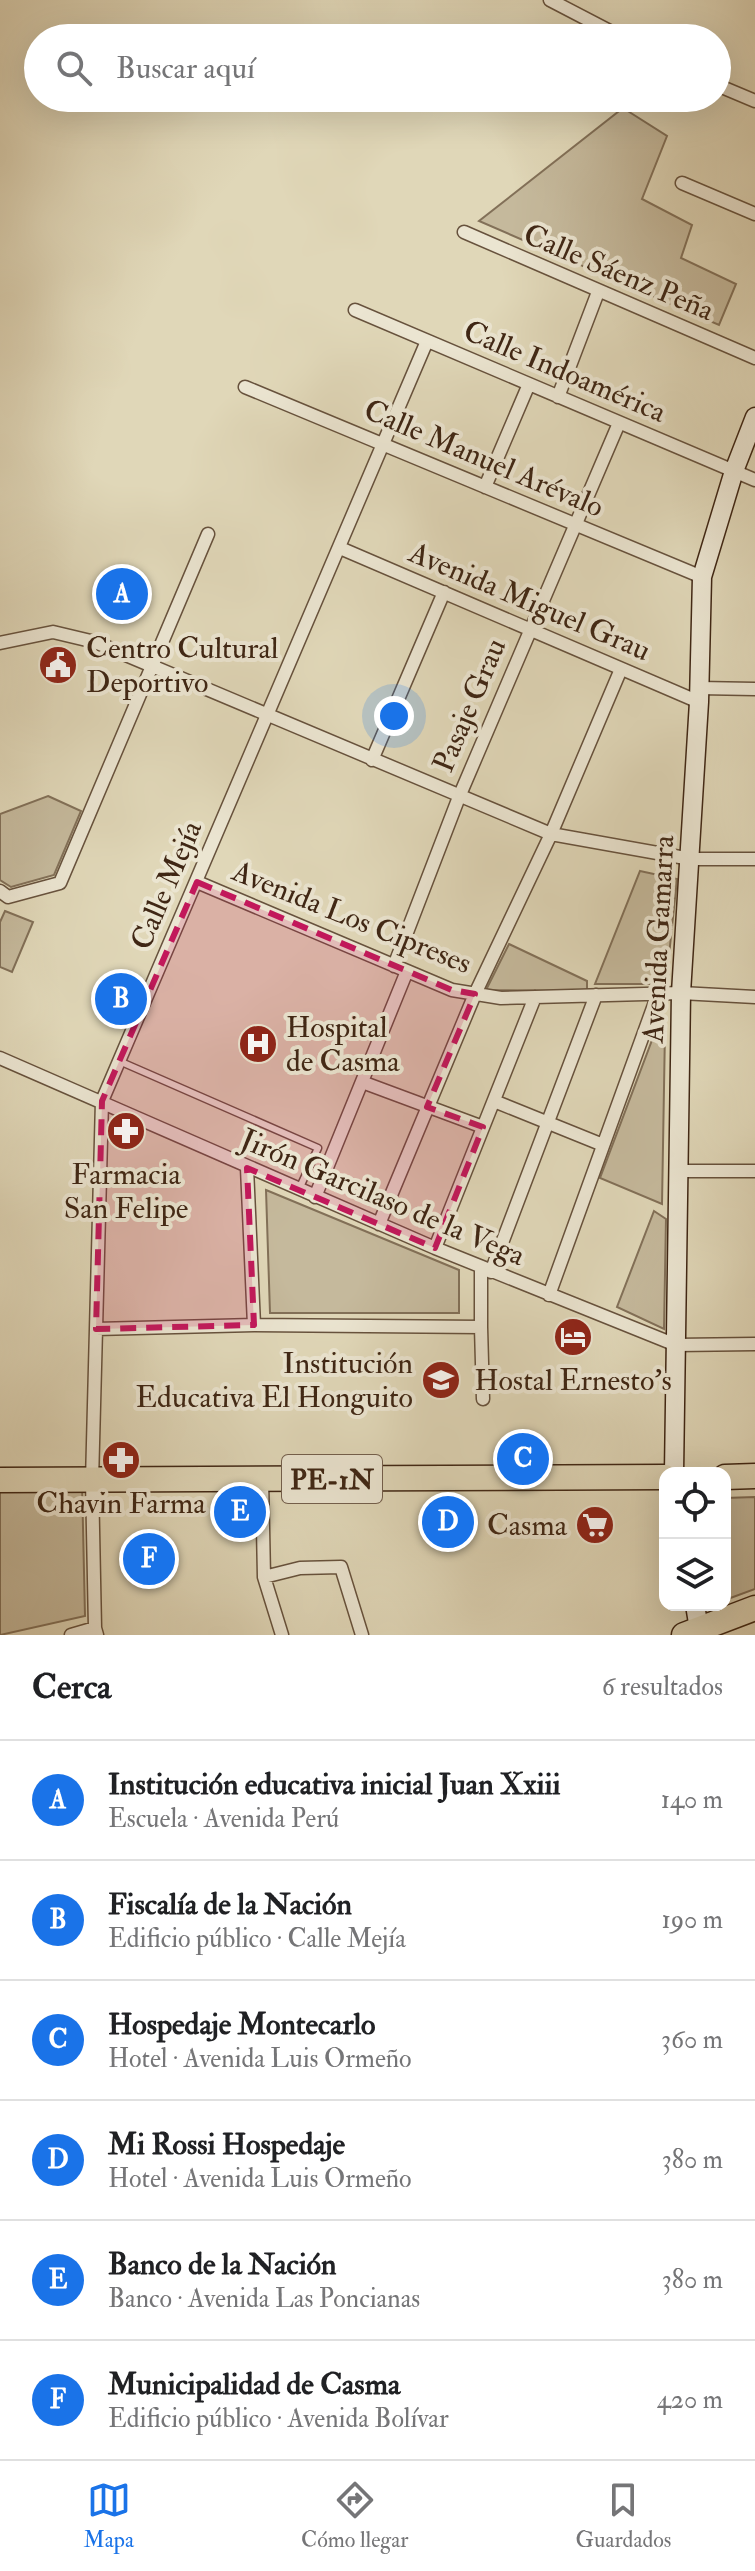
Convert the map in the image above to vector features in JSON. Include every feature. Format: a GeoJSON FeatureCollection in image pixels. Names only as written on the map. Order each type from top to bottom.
{"type":"FeatureCollection","features":[{"type":"Feature","properties":{"kind":"highway"},"geometry":{"type":"LineString","coordinates":[[731,1477],[755,1476]]}},
{"type":"Feature","properties":{"kind":"highway","name":"PE-1N"},"geometry":{"type":"LineString","coordinates":[[0,1480],[659,1477]]}},
{"type":"Feature","properties":{"kind":"highway"},"geometry":{"type":"LineString","coordinates":[[695,1633],[755,1608]]}},
{"type":"Feature","properties":{"kind":"street"},"geometry":{"type":"LineString","coordinates":[[550,0],[596,24]]}},
{"type":"Feature","properties":{"kind":"street"},"geometry":{"type":"LineString","coordinates":[[731,91],[755,101]]}},
{"type":"Feature","properties":{"kind":"street"},"geometry":{"type":"LineString","coordinates":[[682,183],[755,214]]}},
{"type":"Feature","properties":{"kind":"street","name":"Calle Sáenz Peña"},"geometry":{"type":"LineString","coordinates":[[464,232],[755,358]]}},
{"type":"Feature","properties":{"kind":"street"},"geometry":{"type":"LineString","coordinates":[[558,397],[598,292]]}},
{"type":"Feature","properties":{"kind":"street","name":"Calle Indoamérica"},"geometry":{"type":"LineString","coordinates":[[355,310],[755,480]]}},
{"type":"Feature","properties":{"kind":"street","name":"Calle Mejía"},"geometry":{"type":"LineString","coordinates":[[96,1631],[92,1481],[102,1101],[427,341]]}},
{"type":"Feature","properties":{"kind":"street"},"geometry":{"type":"LineString","coordinates":[[485,487],[529,384]]}},
{"type":"Feature","properties":{"kind":"street","name":"Calle Manuel Arévalo"},"geometry":{"type":"LineString","coordinates":[[245,387],[702,577]]}},
{"type":"Feature","properties":{"kind":"street","name":"Avenida Gamarra"},"geometry":{"type":"LineString","coordinates":[[674,1467],[681,993],[691,859],[702,577],[734,471],[755,417]]}},
{"type":"Feature","properties":{"kind":"street","name":"Pasaje Grau"},"geometry":{"type":"LineString","coordinates":[[394,966],[459,797],[619,423]]}},
{"type":"Feature","properties":{"kind":"street"},"geometry":{"type":"LineString","coordinates":[[0,891],[8,897],[60,883],[208,534]]}},
{"type":"Feature","properties":{"kind":"street","name":"Avenida Miguel Grau"},"geometry":{"type":"LineString","coordinates":[[340,548],[621,669],[699,695],[755,689]]}},
{"type":"Feature","properties":{"kind":"street"},"geometry":{"type":"LineString","coordinates":[[372,760],[444,592]]}},
{"type":"Feature","properties":{"kind":"street"},"geometry":{"type":"LineString","coordinates":[[0,643],[53,632],[95,642],[551,834],[691,859],[755,859]]}},
{"type":"Feature","properties":{"kind":"street"},"geometry":{"type":"LineString","coordinates":[[379,1224],[475,994],[551,834],[621,669]]}},
{"type":"Feature","properties":{"kind":"street","name":"Avenida Los Cipreses"},"geometry":{"type":"LineString","coordinates":[[197,882],[452,990],[501,998],[681,993],[755,997]]}},
{"type":"Feature","properties":{"kind":"street"},"geometry":{"type":"LineString","coordinates":[[315,1197],[407,971]]}},
{"type":"Feature","properties":{"kind":"street"},"geometry":{"type":"LineString","coordinates":[[549,1295],[658,994]]}},
{"type":"Feature","properties":{"kind":"street"},"geometry":{"type":"LineString","coordinates":[[483,1399],[481,1327],[486,1270],[548,1123],[596,995]]}},
{"type":"Feature","properties":{"kind":"street"},"geometry":{"type":"LineString","coordinates":[[435,1248],[535,997]]}},
{"type":"Feature","properties":{"kind":"street","name":"Jirón Garcilaso de la Vega"},"geometry":{"type":"LineString","coordinates":[[0,1058],[486,1270],[676,1345],[755,1344]]}},
{"type":"Feature","properties":{"kind":"street"},"geometry":{"type":"LineString","coordinates":[[362,1082],[483,1127]]}},
{"type":"Feature","properties":{"kind":"street"},"geometry":{"type":"LineString","coordinates":[[494,1101],[603,1145]]}},
{"type":"Feature","properties":{"kind":"street"},"geometry":{"type":"LineString","coordinates":[[247,1168],[254,1325]]}},
{"type":"Feature","properties":{"kind":"street"},"geometry":{"type":"LineString","coordinates":[[678,1171],[755,1171]]}},
{"type":"Feature","properties":{"kind":"street"},"geometry":{"type":"LineString","coordinates":[[96,1329],[254,1325],[481,1327]]}},
{"type":"Feature","properties":{"kind":"street"},"geometry":{"type":"LineString","coordinates":[[262,1479],[264,1577],[282,1635]]}},
{"type":"Feature","properties":{"kind":"street"},"geometry":{"type":"LineString","coordinates":[[264,1577],[300,1568],[341,1567],[362,1635]]}},
{"type":"Feature","properties":{"kind":"street"},"geometry":{"type":"LineString","coordinates":[[695,1611],[695,1633]]}},
{"type":"Feature","properties":{"kind":"street"},"geometry":{"type":"LineString","coordinates":[[71,1635],[96,1631]]}},
{"type":"Feature","properties":{"kind":"lane"},"geometry":{"type":"LineString","coordinates":[[119,1061],[318,1148],[299,1190]]}},
{"type":"Feature","properties":{"kind":"highlighted area"},"geometry":{"type":"Polygon","coordinates":[[[197,882],[452,990],[475,994],[427,1107],[483,1127],[435,1248],[247,1168],[254,1325],[96,1329],[102,1101],[197,882]]]}},
{"type":"Feature","properties":{"kind":"shaded area"},"geometry":{"type":"Polygon","coordinates":[[[618,112],[629,112],[667,136],[642,199],[692,225],[681,258],[736,284],[719,325],[479,221],[618,112]]]}},
{"type":"Feature","properties":{"kind":"shaded area"},"geometry":{"type":"Polygon","coordinates":[[[48,796],[81,811],[54,875],[11,887],[0,880],[0,814],[48,796]]]}},
{"type":"Feature","properties":{"kind":"shaded area"},"geometry":{"type":"Polygon","coordinates":[[[640,871],[677,879],[666,984],[595,984],[640,871]]]}},
{"type":"Feature","properties":{"kind":"shaded area"},"geometry":{"type":"Polygon","coordinates":[[[5,911],[33,922],[12,972],[0,967],[0,922],[5,911]]]}},
{"type":"Feature","properties":{"kind":"shaded area"},"geometry":{"type":"Polygon","coordinates":[[[509,944],[587,981],[587,991],[486,990],[509,944]]]}},
{"type":"Feature","properties":{"kind":"shaded area"},"geometry":{"type":"Polygon","coordinates":[[[657,1027],[665,1030],[662,1204],[600,1178],[657,1027]]]}},
{"type":"Feature","properties":{"kind":"shaded area"},"geometry":{"type":"Polygon","coordinates":[[[266,1190],[459,1270],[459,1313],[270,1313],[266,1190]]]}},
{"type":"Feature","properties":{"kind":"shaded area"},"geometry":{"type":"Polygon","coordinates":[[[654,1211],[666,1219],[664,1329],[617,1307],[654,1211]]]}},
{"type":"Feature","properties":{"kind":"shaded area"},"geometry":{"type":"Polygon","coordinates":[[[82,1483],[85,1616],[0,1635],[0,1484],[82,1483]]]}},
{"type":"Feature","properties":{"kind":"shaded area"},"geometry":{"type":"Polygon","coordinates":[[[755,1497],[755,1589],[731,1598],[731,1539],[731,1498],[755,1497]]]}},
{"type":"Feature","properties":{"kind":"place","name":"Institución educativa inicial Juan Xxiii"},"geometry":{"type":"Point","coordinates":[122,594]}},
{"type":"Feature","properties":{"kind":"place","name":"Centro Cultural Deportivo"},"geometry":{"type":"Point","coordinates":[58,665]}},
{"type":"Feature","properties":{"kind":"place","name":"Fiscalía de la Nación"},"geometry":{"type":"Point","coordinates":[121,999]}},
{"type":"Feature","properties":{"kind":"place","name":"Hospital de Casma"},"geometry":{"type":"Point","coordinates":[258,1044]}},
{"type":"Feature","properties":{"kind":"place","name":"Farmacia San Felipe"},"geometry":{"type":"Point","coordinates":[126,1131]}},
{"type":"Feature","properties":{"kind":"place","name":"Hostal Ernesto's"},"geometry":{"type":"Point","coordinates":[573,1337]}},
{"type":"Feature","properties":{"kind":"place","name":"Institución Educativa El Honguito"},"geometry":{"type":"Point","coordinates":[441,1380]}},
{"type":"Feature","properties":{"kind":"place","name":"Hospedaje Montecarlo"},"geometry":{"type":"Point","coordinates":[523,1459]}},
{"type":"Feature","properties":{"kind":"place","name":"Chavin Farma"},"geometry":{"type":"Point","coordinates":[121,1460]}},
{"type":"Feature","properties":{"kind":"place","name":"Banco de la Nación"},"geometry":{"type":"Point","coordinates":[240,1512]}},
{"type":"Feature","properties":{"kind":"place","name":"Mi Rossi Hospedaje"},"geometry":{"type":"Point","coordinates":[448,1522]}},
{"type":"Feature","properties":{"kind":"place","name":"Casma"},"geometry":{"type":"Point","coordinates":[595,1525]}},
{"type":"Feature","properties":{"kind":"place","name":"Municipalidad de Casma"},"geometry":{"type":"Point","coordinates":[149,1559]}}]}
